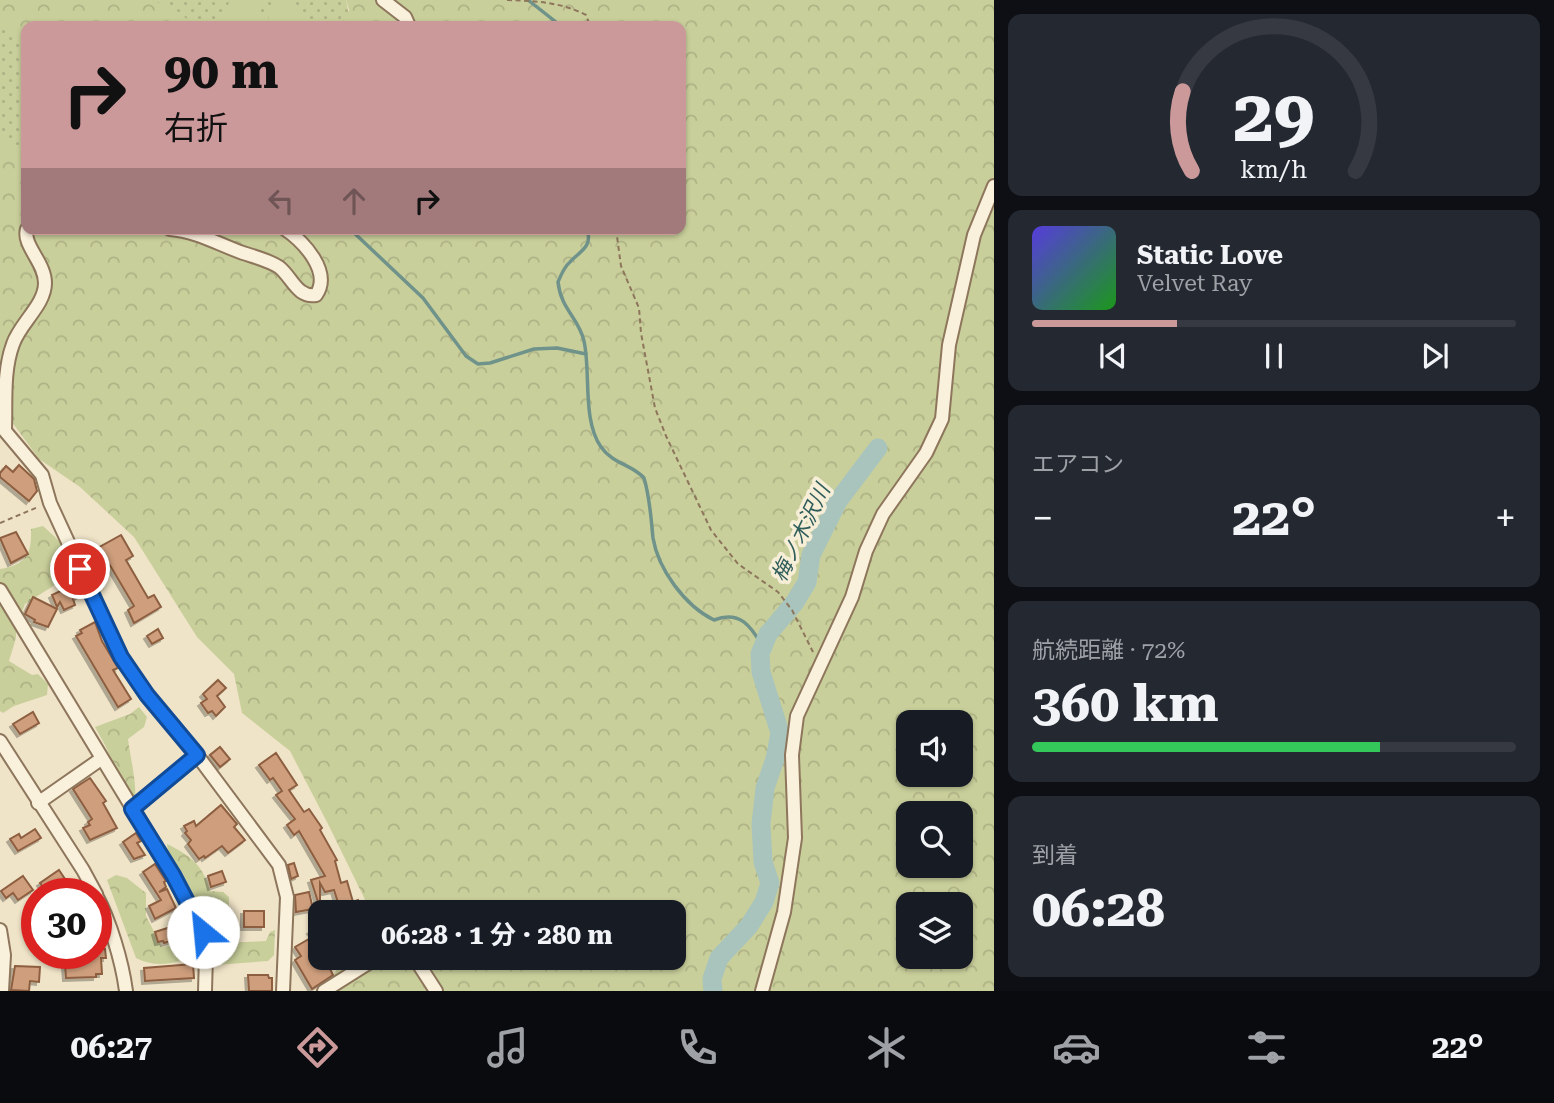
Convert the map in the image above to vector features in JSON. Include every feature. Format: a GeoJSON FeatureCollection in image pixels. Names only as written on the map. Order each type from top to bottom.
{"type":"FeatureCollection","features":[{"type":"Feature","properties":{"kind":"street"},"geometry":{"type":"LineString","coordinates":[[383,0],[407,21]]}},
{"type":"Feature","properties":{"kind":"street"},"geometry":{"type":"LineString","coordinates":[[762,991],[784,912],[795,838],[792,755],[797,716],[852,597],[866,551],[883,514],[926,453],[942,419],[949,345],[974,234],[994,186]]}},
{"type":"Feature","properties":{"kind":"street"},"geometry":{"type":"LineString","coordinates":[[25,235],[27,243],[39,258],[46,282],[43,295],[13,344],[6,374],[3,427],[42,475],[50,503],[121,657],[147,695],[197,755],[279,865],[287,897],[283,991]]}},
{"type":"Feature","properties":{"kind":"street"},"geometry":{"type":"LineString","coordinates":[[201,235],[278,267],[300,293],[316,295],[322,287],[322,276],[300,240],[293,235]]}},
{"type":"Feature","properties":{"kind":"street"},"geometry":{"type":"LineString","coordinates":[[0,590],[173,875],[203,932],[206,956],[205,991]]}},
{"type":"Feature","properties":{"kind":"street"},"geometry":{"type":"LineString","coordinates":[[0,741],[87,878]]}},
{"type":"Feature","properties":{"kind":"street"},"geometry":{"type":"LineString","coordinates":[[132,809],[197,755]]}},
{"type":"Feature","properties":{"kind":"street"},"geometry":{"type":"LineString","coordinates":[[38,803],[101,759]]}},
{"type":"Feature","properties":{"kind":"street"},"geometry":{"type":"LineString","coordinates":[[0,930],[4,955],[2,991]]}},
{"type":"Feature","properties":{"kind":"street"},"geometry":{"type":"LineString","coordinates":[[112,934],[125,991]]}},
{"type":"Feature","properties":{"kind":"street"},"geometry":{"type":"LineString","coordinates":[[324,991],[357,970]]}},
{"type":"Feature","properties":{"kind":"street"},"geometry":{"type":"LineString","coordinates":[[422,970],[436,991]]}},
{"type":"Feature","properties":{"kind":"path"},"geometry":{"type":"LineString","coordinates":[[507,0],[570,7],[586,15],[588,21]]}},
{"type":"Feature","properties":{"kind":"path"},"geometry":{"type":"LineString","coordinates":[[617,235],[621,266],[639,308],[655,408],[666,436],[711,530],[738,564],[778,592],[792,610],[820,666]]}},
{"type":"Feature","properties":{"kind":"path"},"geometry":{"type":"LineString","coordinates":[[0,523],[37,507]]}},
{"type":"Feature","properties":{"kind":"green space"},"geometry":{"type":"Polygon","coordinates":[[[0,0],[346,0],[350,21],[21,21],[21,181],[0,166],[0,0]]]}},
{"type":"Feature","properties":{"kind":"green space"},"geometry":{"type":"Polygon","coordinates":[[[0,0],[153,0],[188,21],[21,21],[21,44],[0,21],[0,0]]]}},
{"type":"Feature","properties":{"kind":"green space"},"geometry":{"type":"Polygon","coordinates":[[[231,0],[257,0],[260,5],[259,21],[225,21],[226,8],[231,0]]]}},
{"type":"Feature","properties":{"kind":"green space"},"geometry":{"type":"Polygon","coordinates":[[[277,0],[291,0],[303,21],[269,21],[268,10],[277,0]]]}},
{"type":"Feature","properties":{"kind":"green space"},"geometry":{"type":"Polygon","coordinates":[[[346,0],[994,0],[994,991],[319,991],[337,970],[686,970],[686,900],[365,900],[290,751],[242,713],[234,674],[197,637],[134,537],[80,487],[39,459],[6,414],[0,389],[0,134],[21,152],[21,235],[686,235],[686,21],[343,21],[349,10],[346,0]]]}},
{"type":"Feature","properties":{"kind":"green space"},"geometry":{"type":"Polygon","coordinates":[[[43,526],[68,553],[72,574],[25,604],[16,627],[16,638],[9,661],[32,675],[38,674],[48,684],[47,695],[14,706],[3,713],[0,711],[0,569],[16,565],[26,557],[31,529],[43,526]]]}},
{"type":"Feature","properties":{"kind":"green space"},"geometry":{"type":"Polygon","coordinates":[[[139,707],[147,717],[144,727],[128,739],[135,799],[128,799],[95,727],[130,714],[139,707]]]}},
{"type":"Feature","properties":{"kind":"green space"},"geometry":{"type":"Polygon","coordinates":[[[167,844],[195,862],[210,891],[223,892],[229,897],[229,911],[214,918],[218,934],[232,941],[266,941],[270,932],[275,930],[274,955],[268,961],[216,965],[203,913],[169,863],[167,844]]]}},
{"type":"Feature","properties":{"kind":"green space"},"geometry":{"type":"Polygon","coordinates":[[[116,875],[127,878],[146,893],[146,916],[162,947],[186,943],[193,948],[193,957],[164,964],[136,958],[112,893],[111,878],[116,875]]]}},
{"type":"Feature","properties":{"kind":"building"},"geometry":{"type":"Polygon","coordinates":[[[19,465],[34,479],[37,491],[29,501],[0,477],[6,466],[13,472],[19,465]]]}},
{"type":"Feature","properties":{"kind":"building"},"geometry":{"type":"Polygon","coordinates":[[[16,532],[28,554],[11,563],[0,538],[16,532]]]}},
{"type":"Feature","properties":{"kind":"building"},"geometry":{"type":"Polygon","coordinates":[[[121,535],[133,556],[126,560],[148,598],[154,595],[161,607],[134,623],[128,610],[134,606],[106,559],[102,560],[96,549],[121,535]]]}},
{"type":"Feature","properties":{"kind":"building"},"geometry":{"type":"Polygon","coordinates":[[[73,585],[79,596],[73,599],[75,605],[64,610],[60,602],[57,607],[52,595],[73,585]]]}},
{"type":"Feature","properties":{"kind":"building"},"geometry":{"type":"Polygon","coordinates":[[[33,597],[57,609],[48,627],[34,622],[35,620],[25,614],[33,597]]]}},
{"type":"Feature","properties":{"kind":"building"},"geometry":{"type":"Polygon","coordinates":[[[95,622],[102,641],[118,668],[113,670],[131,699],[118,707],[76,636],[82,633],[80,630],[95,622]]]}},
{"type":"Feature","properties":{"kind":"building"},"geometry":{"type":"Polygon","coordinates":[[[158,629],[163,638],[152,644],[147,636],[158,629]]]}},
{"type":"Feature","properties":{"kind":"building"},"geometry":{"type":"Polygon","coordinates":[[[218,680],[226,688],[217,696],[225,707],[216,716],[212,711],[208,713],[201,703],[207,699],[203,694],[218,680]]]}},
{"type":"Feature","properties":{"kind":"building"},"geometry":{"type":"Polygon","coordinates":[[[33,712],[39,723],[20,734],[13,724],[33,712]]]}},
{"type":"Feature","properties":{"kind":"building"},"geometry":{"type":"Polygon","coordinates":[[[220,747],[230,759],[220,767],[210,755],[220,747]]]}},
{"type":"Feature","properties":{"kind":"building"},"geometry":{"type":"Polygon","coordinates":[[[276,753],[297,785],[289,790],[304,812],[309,809],[322,828],[320,830],[337,860],[335,861],[341,883],[347,881],[352,900],[337,900],[334,890],[325,892],[320,883],[320,900],[317,900],[311,880],[325,876],[299,831],[294,835],[287,825],[295,819],[276,795],[282,791],[259,765],[276,753]]]}},
{"type":"Feature","properties":{"kind":"building"},"geometry":{"type":"Polygon","coordinates":[[[90,778],[106,801],[103,803],[117,828],[90,840],[83,828],[90,825],[88,822],[92,819],[73,789],[90,778]]]}},
{"type":"Feature","properties":{"kind":"building"},"geometry":{"type":"Polygon","coordinates":[[[221,805],[237,824],[234,827],[245,840],[228,853],[222,846],[199,859],[188,844],[191,840],[185,833],[187,831],[184,826],[194,821],[196,826],[221,805]]]}},
{"type":"Feature","properties":{"kind":"building"},"geometry":{"type":"Polygon","coordinates":[[[35,829],[41,838],[18,851],[10,839],[19,834],[21,838],[35,829]]]}},
{"type":"Feature","properties":{"kind":"building"},"geometry":{"type":"Polygon","coordinates":[[[136,833],[141,841],[137,843],[145,855],[134,859],[123,842],[136,833]]]}},
{"type":"Feature","properties":{"kind":"building"},"geometry":{"type":"Polygon","coordinates":[[[294,863],[298,876],[291,879],[288,865],[294,863]]]}},
{"type":"Feature","properties":{"kind":"building"},"geometry":{"type":"Polygon","coordinates":[[[155,864],[166,881],[166,887],[159,892],[167,889],[176,908],[155,919],[149,906],[161,900],[143,872],[155,864]]]}},
{"type":"Feature","properties":{"kind":"building"},"geometry":{"type":"Polygon","coordinates":[[[59,870],[64,878],[47,878],[59,870]]]}},
{"type":"Feature","properties":{"kind":"building"},"geometry":{"type":"Polygon","coordinates":[[[222,871],[226,882],[211,887],[208,876],[222,871]]]}},
{"type":"Feature","properties":{"kind":"building"},"geometry":{"type":"Polygon","coordinates":[[[23,876],[24,878],[21,878],[21,898],[18,900],[13,893],[6,898],[1,891],[23,876]]]}},
{"type":"Feature","properties":{"kind":"building"},"geometry":{"type":"Polygon","coordinates":[[[309,892],[311,900],[308,900],[308,910],[296,912],[295,895],[309,892]]]}},
{"type":"Feature","properties":{"kind":"building"},"geometry":{"type":"Polygon","coordinates":[[[244,911],[264,911],[264,927],[244,927],[244,911]]]}},
{"type":"Feature","properties":{"kind":"building"},"geometry":{"type":"Polygon","coordinates":[[[217,920],[235,920],[235,933],[221,934],[221,930],[217,930],[217,920]]]}},
{"type":"Feature","properties":{"kind":"building"},"geometry":{"type":"Polygon","coordinates":[[[180,924],[184,937],[164,943],[158,942],[155,932],[180,924]]]}},
{"type":"Feature","properties":{"kind":"building"},"geometry":{"type":"Polygon","coordinates":[[[308,939],[308,970],[330,970],[333,975],[312,989],[295,960],[301,956],[295,947],[308,939]]]}},
{"type":"Feature","properties":{"kind":"building"},"geometry":{"type":"Polygon","coordinates":[[[193,964],[194,978],[145,981],[144,968],[193,964]]]}},
{"type":"Feature","properties":{"kind":"building"},"geometry":{"type":"Polygon","coordinates":[[[15,966],[21,966],[21,969],[40,969],[39,982],[30,981],[29,991],[11,990],[15,966]]]}},
{"type":"Feature","properties":{"kind":"building"},"geometry":{"type":"Polygon","coordinates":[[[65,969],[102,969],[102,974],[96,974],[96,977],[66,978],[65,969]]]}},
{"type":"Feature","properties":{"kind":"building"},"geometry":{"type":"Polygon","coordinates":[[[248,975],[268,975],[272,978],[272,991],[249,991],[248,975]]]}},
{"type":"Feature","properties":{"kind":"waterway"},"geometry":{"type":"LineString","coordinates":[[528,0],[555,21]]}},
{"type":"Feature","properties":{"kind":"waterway"},"geometry":{"type":"LineString","coordinates":[[356,235],[423,298],[466,356],[478,364],[490,363],[534,349],[557,348],[586,354]]}},
{"type":"Feature","properties":{"kind":"waterway"},"geometry":{"type":"LineString","coordinates":[[588,235],[587,244],[566,266],[558,282],[566,307],[584,341],[589,410],[595,436],[606,453],[644,478],[656,550],[674,585],[693,606],[714,620],[731,617],[744,622],[763,647]]}},
{"type":"Feature","properties":{"kind":"waterway","name":"梅ノ木沢川"},"geometry":{"type":"LineString","coordinates":[[713,991],[712,979],[719,958],[749,926],[764,902],[770,883],[763,862],[761,824],[765,788],[780,733],[761,672],[760,654],[768,634],[795,602],[807,582],[811,555],[838,501],[878,448]]}},
{"type":"Feature","properties":{"kind":"route"},"geometry":{"type":"LineString","coordinates":[[80,569],[121,657],[147,695],[197,755],[132,809],[173,875],[203,932]]}}]}
